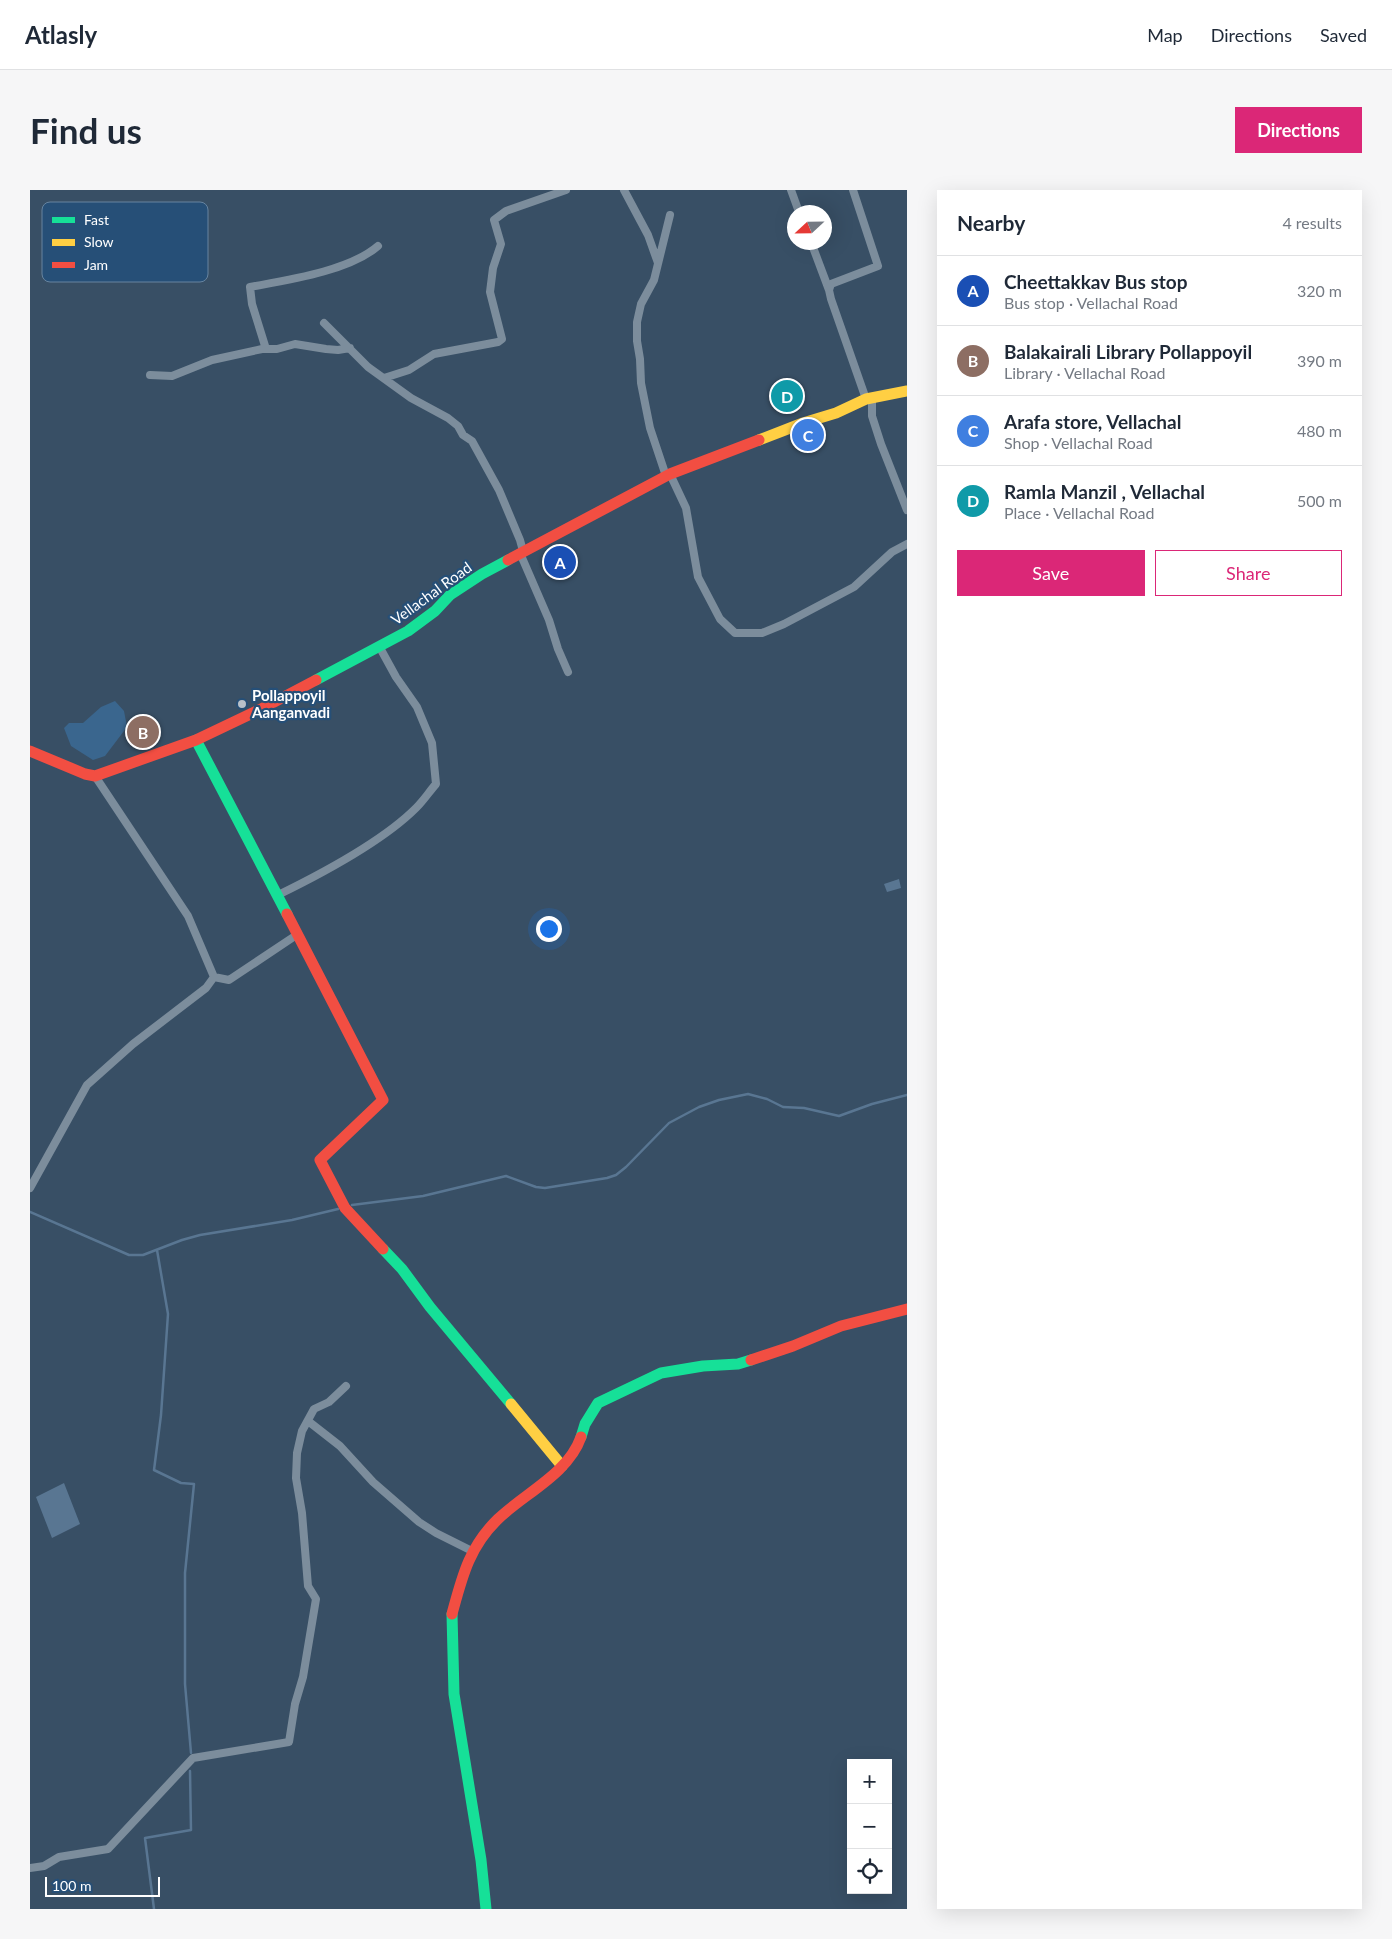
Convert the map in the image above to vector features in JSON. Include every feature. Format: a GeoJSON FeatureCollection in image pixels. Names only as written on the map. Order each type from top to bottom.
{"type":"FeatureCollection","features":[{"type":"Feature","properties":{"kind":"street"},"geometry":{"type":"LineString","coordinates":[[384,378],[409,370],[434,354],[498,342],[502,338],[490,292],[493,268],[501,244],[494,220],[506,211],[566,190]]}},
{"type":"Feature","properties":{"kind":"street"},"geometry":{"type":"LineString","coordinates":[[624,190],[648,235],[658,263]]}},
{"type":"Feature","properties":{"kind":"street"},"geometry":{"type":"LineString","coordinates":[[791,190],[796,205]]}},
{"type":"Feature","properties":{"kind":"street"},"geometry":{"type":"LineString","coordinates":[[829,290],[831,284],[878,266],[854,190]]}},
{"type":"Feature","properties":{"kind":"street"},"geometry":{"type":"LineString","coordinates":[[670,215],[654,280],[641,304],[637,322],[641,382],[650,428],[668,475],[686,508],[698,577],[720,619],[735,633],[762,633],[784,624],[854,587],[892,552],[907,544]]}},
{"type":"Feature","properties":{"kind":"street"},"geometry":{"type":"LineString","coordinates":[[266,349],[252,304],[250,287],[332,269],[371,252],[378,246]]}},
{"type":"Feature","properties":{"kind":"street"},"geometry":{"type":"LineString","coordinates":[[814,250],[869,398],[872,416],[907,510]]}},
{"type":"Feature","properties":{"kind":"street"},"geometry":{"type":"LineString","coordinates":[[324,323],[368,367],[411,398],[448,418],[458,426],[463,434],[472,440],[499,490],[520,540],[521,552],[568,672]]}},
{"type":"Feature","properties":{"kind":"street"},"geometry":{"type":"LineString","coordinates":[[150,375],[172,376],[212,360],[266,349],[277,349],[295,344],[326,349],[350,348]]}},
{"type":"Feature","properties":{"kind":"street","name":"Vellachal Road"},"geometry":{"type":"LineString","coordinates":[[95,776],[196,740],[261,709],[408,631],[435,611],[450,595],[521,552],[668,475],[869,398],[907,391]]}},
{"type":"Feature","properties":{"kind":"street"},"geometry":{"type":"LineString","coordinates":[[278,895],[301,884],[388,832],[417,807],[436,784],[432,743],[417,707],[396,677],[379,646]]}},
{"type":"Feature","properties":{"kind":"street"},"geometry":{"type":"LineString","coordinates":[[196,740],[383,1100],[320,1160],[345,1208],[402,1269],[430,1307],[562,1466]]}},
{"type":"Feature","properties":{"kind":"street"},"geometry":{"type":"LineString","coordinates":[[30,751],[85,774],[95,776],[188,916],[214,977]]}},
{"type":"Feature","properties":{"kind":"street"},"geometry":{"type":"LineString","coordinates":[[214,977],[229,980],[298,934]]}},
{"type":"Feature","properties":{"kind":"street"},"geometry":{"type":"LineString","coordinates":[[30,1188],[87,1085],[133,1044],[206,988],[214,977]]}},
{"type":"Feature","properties":{"kind":"street"},"geometry":{"type":"LineString","coordinates":[[486,1909],[481,1860],[454,1694],[451,1618],[461,1579],[472,1551],[497,1520],[562,1466],[576,1450],[585,1424],[598,1402],[662,1373],[703,1366],[738,1364],[793,1346],[842,1326],[907,1309]]}},
{"type":"Feature","properties":{"kind":"street"},"geometry":{"type":"LineString","coordinates":[[30,1868],[44,1866],[59,1857],[108,1849],[192,1758],[289,1742],[295,1704],[304,1677],[316,1599],[308,1586],[302,1513],[296,1478],[297,1453],[302,1431],[314,1409],[328,1402],[346,1386]]}},
{"type":"Feature","properties":{"kind":"street"},"geometry":{"type":"LineString","coordinates":[[308,1421],[340,1446],[372,1482],[419,1522],[472,1551]]}},
{"type":"Feature","properties":{"kind":"shaded area"},"geometry":{"type":"Polygon","coordinates":[[[115,701],[124,711],[127,727],[105,756],[93,760],[71,746],[64,728],[69,723],[83,723],[101,707],[115,701]]]}},
{"type":"Feature","properties":{"kind":"shaded area"},"geometry":{"type":"Polygon","coordinates":[[[899,879],[901,888],[887,892],[884,884],[899,879]]]}},
{"type":"Feature","properties":{"kind":"shaded area"},"geometry":{"type":"Polygon","coordinates":[[[64,1483],[80,1524],[52,1538],[36,1497],[64,1483]]]}},
{"type":"Feature","properties":{"kind":"waterway"},"geometry":{"type":"LineString","coordinates":[[352,1205],[423,1196],[506,1176],[536,1187],[545,1188],[607,1178],[616,1175],[626,1167],[669,1123],[699,1107],[719,1100],[748,1094],[767,1099],[783,1107],[804,1108],[839,1116],[872,1104],[907,1095]]}},
{"type":"Feature","properties":{"kind":"waterway"},"geometry":{"type":"LineString","coordinates":[[30,1212],[129,1255],[143,1255],[200,1235],[292,1220],[338,1209]]}},
{"type":"Feature","properties":{"kind":"waterway"},"geometry":{"type":"LineString","coordinates":[[157,1250],[168,1314],[161,1415],[154,1470],[181,1483],[194,1484],[185,1573],[185,1684],[191,1753]]}},
{"type":"Feature","properties":{"kind":"waterway"},"geometry":{"type":"LineString","coordinates":[[154,1909],[145,1838],[191,1830],[190,1771]]}},
{"type":"Feature","properties":{"kind":"traffic: fast"},"geometry":{"type":"LineString","coordinates":[[316,680],[408,631],[435,611],[450,595],[508,560]]}},
{"type":"Feature","properties":{"kind":"traffic: fast"},"geometry":{"type":"LineString","coordinates":[[196,740],[287,914]]}},
{"type":"Feature","properties":{"kind":"traffic: fast"},"geometry":{"type":"LineString","coordinates":[[383,1249],[402,1269],[430,1307],[511,1404]]}},
{"type":"Feature","properties":{"kind":"traffic: fast"},"geometry":{"type":"LineString","coordinates":[[581,1437],[585,1424],[598,1403],[661,1373],[703,1366],[738,1364],[751,1360]]}},
{"type":"Feature","properties":{"kind":"traffic: fast"},"geometry":{"type":"LineString","coordinates":[[452,1614],[454,1694],[481,1860],[486,1909]]}},
{"type":"Feature","properties":{"kind":"traffic: slow"},"geometry":{"type":"LineString","coordinates":[[759,440],[836,413],[866,399],[907,391]]}},
{"type":"Feature","properties":{"kind":"traffic: slow"},"geometry":{"type":"LineString","coordinates":[[511,1404],[562,1466]]}},
{"type":"Feature","properties":{"kind":"traffic: jam"},"geometry":{"type":"LineString","coordinates":[[508,560],[670,474],[759,440]]}},
{"type":"Feature","properties":{"kind":"traffic: jam"},"geometry":{"type":"LineString","coordinates":[[30,751],[85,774],[95,776],[196,740],[316,680]]}},
{"type":"Feature","properties":{"kind":"traffic: jam"},"geometry":{"type":"LineString","coordinates":[[287,914],[383,1100],[320,1160],[345,1208],[383,1249]]}},
{"type":"Feature","properties":{"kind":"traffic: jam"},"geometry":{"type":"LineString","coordinates":[[751,1360],[793,1346],[841,1326],[907,1309]]}},
{"type":"Feature","properties":{"kind":"traffic: jam"},"geometry":{"type":"LineString","coordinates":[[452,1614],[463,1575],[480,1540],[498,1519],[545,1482],[566,1462],[575,1450],[581,1437]]}},
{"type":"Feature","properties":{"kind":"place","name":"Ramla Manzil , Vellachal"},"geometry":{"type":"Point","coordinates":[787,396]}},
{"type":"Feature","properties":{"kind":"place","name":"Arafa store, Vellachal"},"geometry":{"type":"Point","coordinates":[808,435]}},
{"type":"Feature","properties":{"kind":"place","name":"Cheettakkav Bus stop"},"geometry":{"type":"Point","coordinates":[560,562]}},
{"type":"Feature","properties":{"kind":"place","name":"Pollappoyil Aanganvadi"},"geometry":{"type":"Point","coordinates":[242,704]}},
{"type":"Feature","properties":{"kind":"place","name":"Balakairali Library Pollappoyil"},"geometry":{"type":"Point","coordinates":[143,732]}}]}
